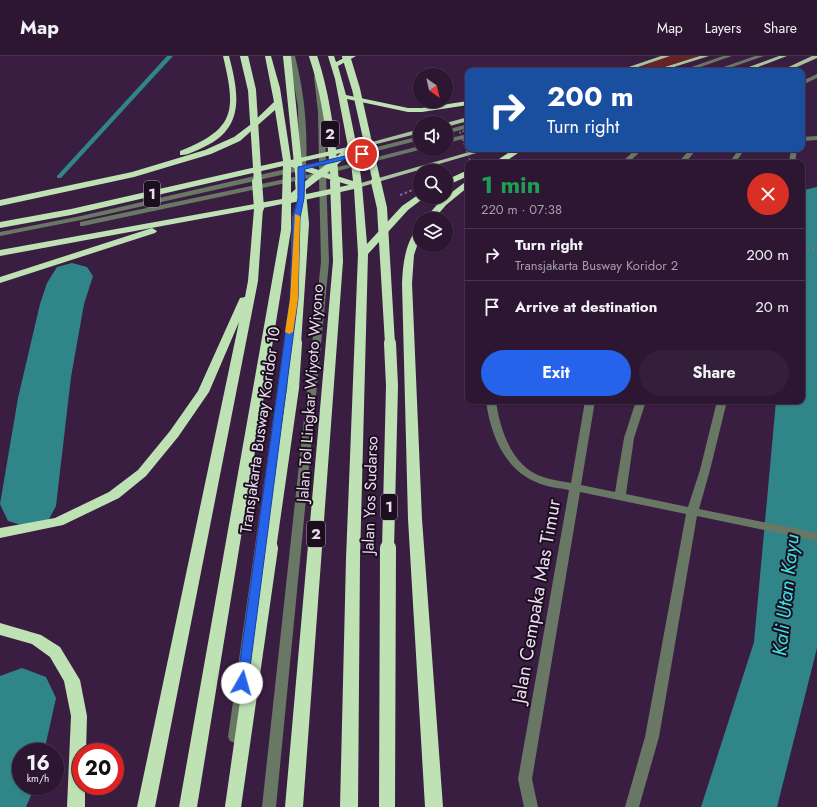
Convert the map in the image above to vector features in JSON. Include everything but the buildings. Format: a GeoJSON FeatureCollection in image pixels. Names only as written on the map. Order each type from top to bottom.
{"type":"FeatureCollection","features":[{"type":"Feature","properties":{"kind":"highway"},"geometry":{"type":"LineString","coordinates":[[142,173],[206,143],[220,133],[227,125],[233,104],[230,75],[226,56]]}},
{"type":"Feature","properties":{"kind":"highway"},"geometry":{"type":"LineString","coordinates":[[146,807],[253,281],[259,208],[252,90],[244,56]]}},
{"type":"Feature","properties":{"kind":"highway"},"geometry":{"type":"LineString","coordinates":[[268,56],[276,88],[287,167],[287,180],[296,196]]}},
{"type":"Feature","properties":{"kind":"highway","name":"Jalan Tol Lingkar Wiyoto Wiyono"},"geometry":{"type":"LineString","coordinates":[[233,807],[293,388],[304,224],[287,56]]}},
{"type":"Feature","properties":{"kind":"highway","name":"Jalan Tol Lingkar Wiyoto Wiyono"},"geometry":{"type":"LineString","coordinates":[[294,807],[338,261],[337,214],[330,140],[321,77],[313,56]]}},
{"type":"Feature","properties":{"kind":"highway","name":"Jalan Yos Sudarso"},"geometry":{"type":"LineString","coordinates":[[331,56],[335,65],[354,152],[363,254],[353,559],[349,807]]}},
{"type":"Feature","properties":{"kind":"highway","name":"Jalan Yos Sudarso"},"geometry":{"type":"LineString","coordinates":[[346,56],[356,89],[382,208],[386,249],[392,386],[387,577],[387,807]]}},
{"type":"Feature","properties":{"kind":"highway"},"geometry":{"type":"LineString","coordinates":[[335,65],[353,56]]}},
{"type":"Feature","properties":{"kind":"highway"},"geometry":{"type":"LineString","coordinates":[[342,96],[408,110],[422,110],[465,103]]}},
{"type":"Feature","properties":{"kind":"highway"},"geometry":{"type":"LineString","coordinates":[[0,203],[97,184],[142,173],[209,152],[237,139],[254,127],[278,103]]}},
{"type":"Feature","properties":{"kind":"highway"},"geometry":{"type":"LineString","coordinates":[[302,168],[322,159],[354,152]]}},
{"type":"Feature","properties":{"kind":"highway"},"geometry":{"type":"LineString","coordinates":[[188,807],[286,230],[296,196],[339,159],[354,152]]}},
{"type":"Feature","properties":{"kind":"highway"},"geometry":{"type":"LineString","coordinates":[[502,160],[515,152]]}},
{"type":"Feature","properties":{"kind":"highway"},"geometry":{"type":"LineString","coordinates":[[500,160],[507,157]]}},
{"type":"Feature","properties":{"kind":"highway"},"geometry":{"type":"LineString","coordinates":[[287,167],[302,168],[323,173],[358,185]]}},
{"type":"Feature","properties":{"kind":"highway","name":"1"},"geometry":{"type":"LineString","coordinates":[[0,225],[43,225],[71,212],[287,167]]}},
{"type":"Feature","properties":{"kind":"highway"},"geometry":{"type":"LineString","coordinates":[[453,180],[465,174]]}},
{"type":"Feature","properties":{"kind":"highway","name":"1"},"geometry":{"type":"LineString","coordinates":[[0,253],[296,196],[322,194],[358,185]]}},
{"type":"Feature","properties":{"kind":"highway"},"geometry":{"type":"LineString","coordinates":[[435,212],[443,203],[465,185]]}},
{"type":"Feature","properties":{"kind":"highway"},"geometry":{"type":"LineString","coordinates":[[363,254],[405,208],[413,203]]}},
{"type":"Feature","properties":{"kind":"highway"},"geometry":{"type":"LineString","coordinates":[[0,280],[87,251],[207,214]]}},
{"type":"Feature","properties":{"kind":"highway"},"geometry":{"type":"LineString","coordinates":[[413,243],[410,251],[407,283],[415,519],[434,807]]}},
{"type":"Feature","properties":{"kind":"highway"},"geometry":{"type":"LineString","coordinates":[[0,533],[58,522],[114,495],[142,474],[174,434],[203,392],[253,281]]}},
{"type":"Feature","properties":{"kind":"highway"},"geometry":{"type":"LineString","coordinates":[[0,629],[36,639],[55,652],[72,680],[79,716],[76,807]]}},
{"type":"Feature","properties":{"kind":"main road"},"geometry":{"type":"LineString","coordinates":[[629,68],[667,56]]}},
{"type":"Feature","properties":{"kind":"main road"},"geometry":{"type":"LineString","coordinates":[[665,68],[706,56]]}},
{"type":"Feature","properties":{"kind":"main road"},"geometry":{"type":"LineString","coordinates":[[750,68],[784,56]]}},
{"type":"Feature","properties":{"kind":"main road"},"geometry":{"type":"LineString","coordinates":[[790,68],[817,56]]}},
{"type":"Feature","properties":{"kind":"main road"},"geometry":{"type":"LineString","coordinates":[[453,123],[465,120]]}},
{"type":"Feature","properties":{"kind":"main road"},"geometry":{"type":"LineString","coordinates":[[354,152],[413,133]]}},
{"type":"Feature","properties":{"kind":"main road"},"geometry":{"type":"LineString","coordinates":[[358,185],[476,152]]}},
{"type":"Feature","properties":{"kind":"lane","name":"Transjakarta Busway Koridor 10"},"geometry":{"type":"LineString","coordinates":[[226,807],[294,299],[296,196],[302,168],[296,69],[292,56]]}},
{"type":"Feature","properties":{"kind":"lane"},"geometry":{"type":"LineString","coordinates":[[269,807],[325,262],[321,112],[316,71],[310,56]]}},
{"type":"Feature","properties":{"kind":"lane"},"geometry":{"type":"LineString","coordinates":[[692,68],[729,56]]}},
{"type":"Feature","properties":{"kind":"lane"},"geometry":{"type":"LineString","coordinates":[[724,68],[761,56]]}},
{"type":"Feature","properties":{"kind":"lane"},"geometry":{"type":"LineString","coordinates":[[805,82],[817,76]]}},
{"type":"Feature","properties":{"kind":"lane"},"geometry":{"type":"LineString","coordinates":[[453,130],[465,127]]}},
{"type":"Feature","properties":{"kind":"lane"},"geometry":{"type":"LineString","coordinates":[[453,139],[465,137]]}},
{"type":"Feature","properties":{"kind":"lane"},"geometry":{"type":"LineString","coordinates":[[805,139],[817,138]]}},
{"type":"Feature","properties":{"kind":"lane"},"geometry":{"type":"LineString","coordinates":[[354,152],[413,139]]}},
{"type":"Feature","properties":{"kind":"lane"},"geometry":{"type":"LineString","coordinates":[[323,173],[413,150]]}},
{"type":"Feature","properties":{"kind":"lane"},"geometry":{"type":"LineString","coordinates":[[627,160],[636,152]]}},
{"type":"Feature","properties":{"kind":"lane"},"geometry":{"type":"LineString","coordinates":[[684,160],[691,152]]}},
{"type":"Feature","properties":{"kind":"lane"},"geometry":{"type":"LineString","coordinates":[[322,159],[339,159]]}},
{"type":"Feature","properties":{"kind":"lane"},"geometry":{"type":"LineString","coordinates":[[81,221],[287,167]]}},
{"type":"Feature","properties":{"kind":"lane"},"geometry":{"type":"LineString","coordinates":[[0,234],[43,225],[81,221],[287,180],[302,168]]}},
{"type":"Feature","properties":{"kind":"lane"},"geometry":{"type":"LineString","coordinates":[[0,240],[43,225]]}},
{"type":"Feature","properties":{"kind":"lane"},"geometry":{"type":"LineString","coordinates":[[491,404],[492,413],[498,432],[507,450],[520,468],[540,480],[817,537]]}},
{"type":"Feature","properties":{"kind":"lane","name":"Jalan Cempaka Mas Timur"},"geometry":{"type":"LineString","coordinates":[[531,807],[525,779],[589,404]]}},
{"type":"Feature","properties":{"kind":"lane"},"geometry":{"type":"LineString","coordinates":[[620,496],[629,438],[640,404]]}},
{"type":"Feature","properties":{"kind":"lane"},"geometry":{"type":"LineString","coordinates":[[632,807],[652,737],[692,512],[705,470],[721,404]]}},
{"type":"Feature","properties":{"kind":"path"},"geometry":{"type":"LineString","coordinates":[[465,131],[460,132],[465,146]]}},
{"type":"Feature","properties":{"kind":"path"},"geometry":{"type":"LineString","coordinates":[[805,248],[817,251]]}},
{"type":"Feature","properties":{"kind":"shaded area"},"geometry":{"type":"Polygon","coordinates":[[[667,56],[706,56],[665,68],[629,68],[667,56]]]}},
{"type":"Feature","properties":{"kind":"waterway"},"geometry":{"type":"LineString","coordinates":[[59,177],[170,56]]}},
{"type":"Feature","properties":{"kind":"waterway","name":"Kali Utan Kayu"},"geometry":{"type":"LineString","coordinates":[[805,331],[817,198]]}},
{"type":"Feature","properties":{"kind":"waterway"},"geometry":{"type":"LineString","coordinates":[[28,506],[46,377],[62,304],[72,276]]}},
{"type":"Feature","properties":{"kind":"waterway","name":"Kali Utan Kayu"},"geometry":{"type":"LineString","coordinates":[[739,807],[786,642],[801,404]]}},
{"type":"Feature","properties":{"kind":"waterway"},"geometry":{"type":"LineString","coordinates":[[0,783],[22,698]]}},
{"type":"Feature","properties":{"kind":"slow traffic"},"geometry":{"type":"LineString","coordinates":[[289,332],[294,299],[297,216]]}},
{"type":"Feature","properties":{"kind":"route"},"geometry":{"type":"LineString","coordinates":[[242,683],[294,299],[296,218],[301,198],[302,167],[362,154]]}}]}
